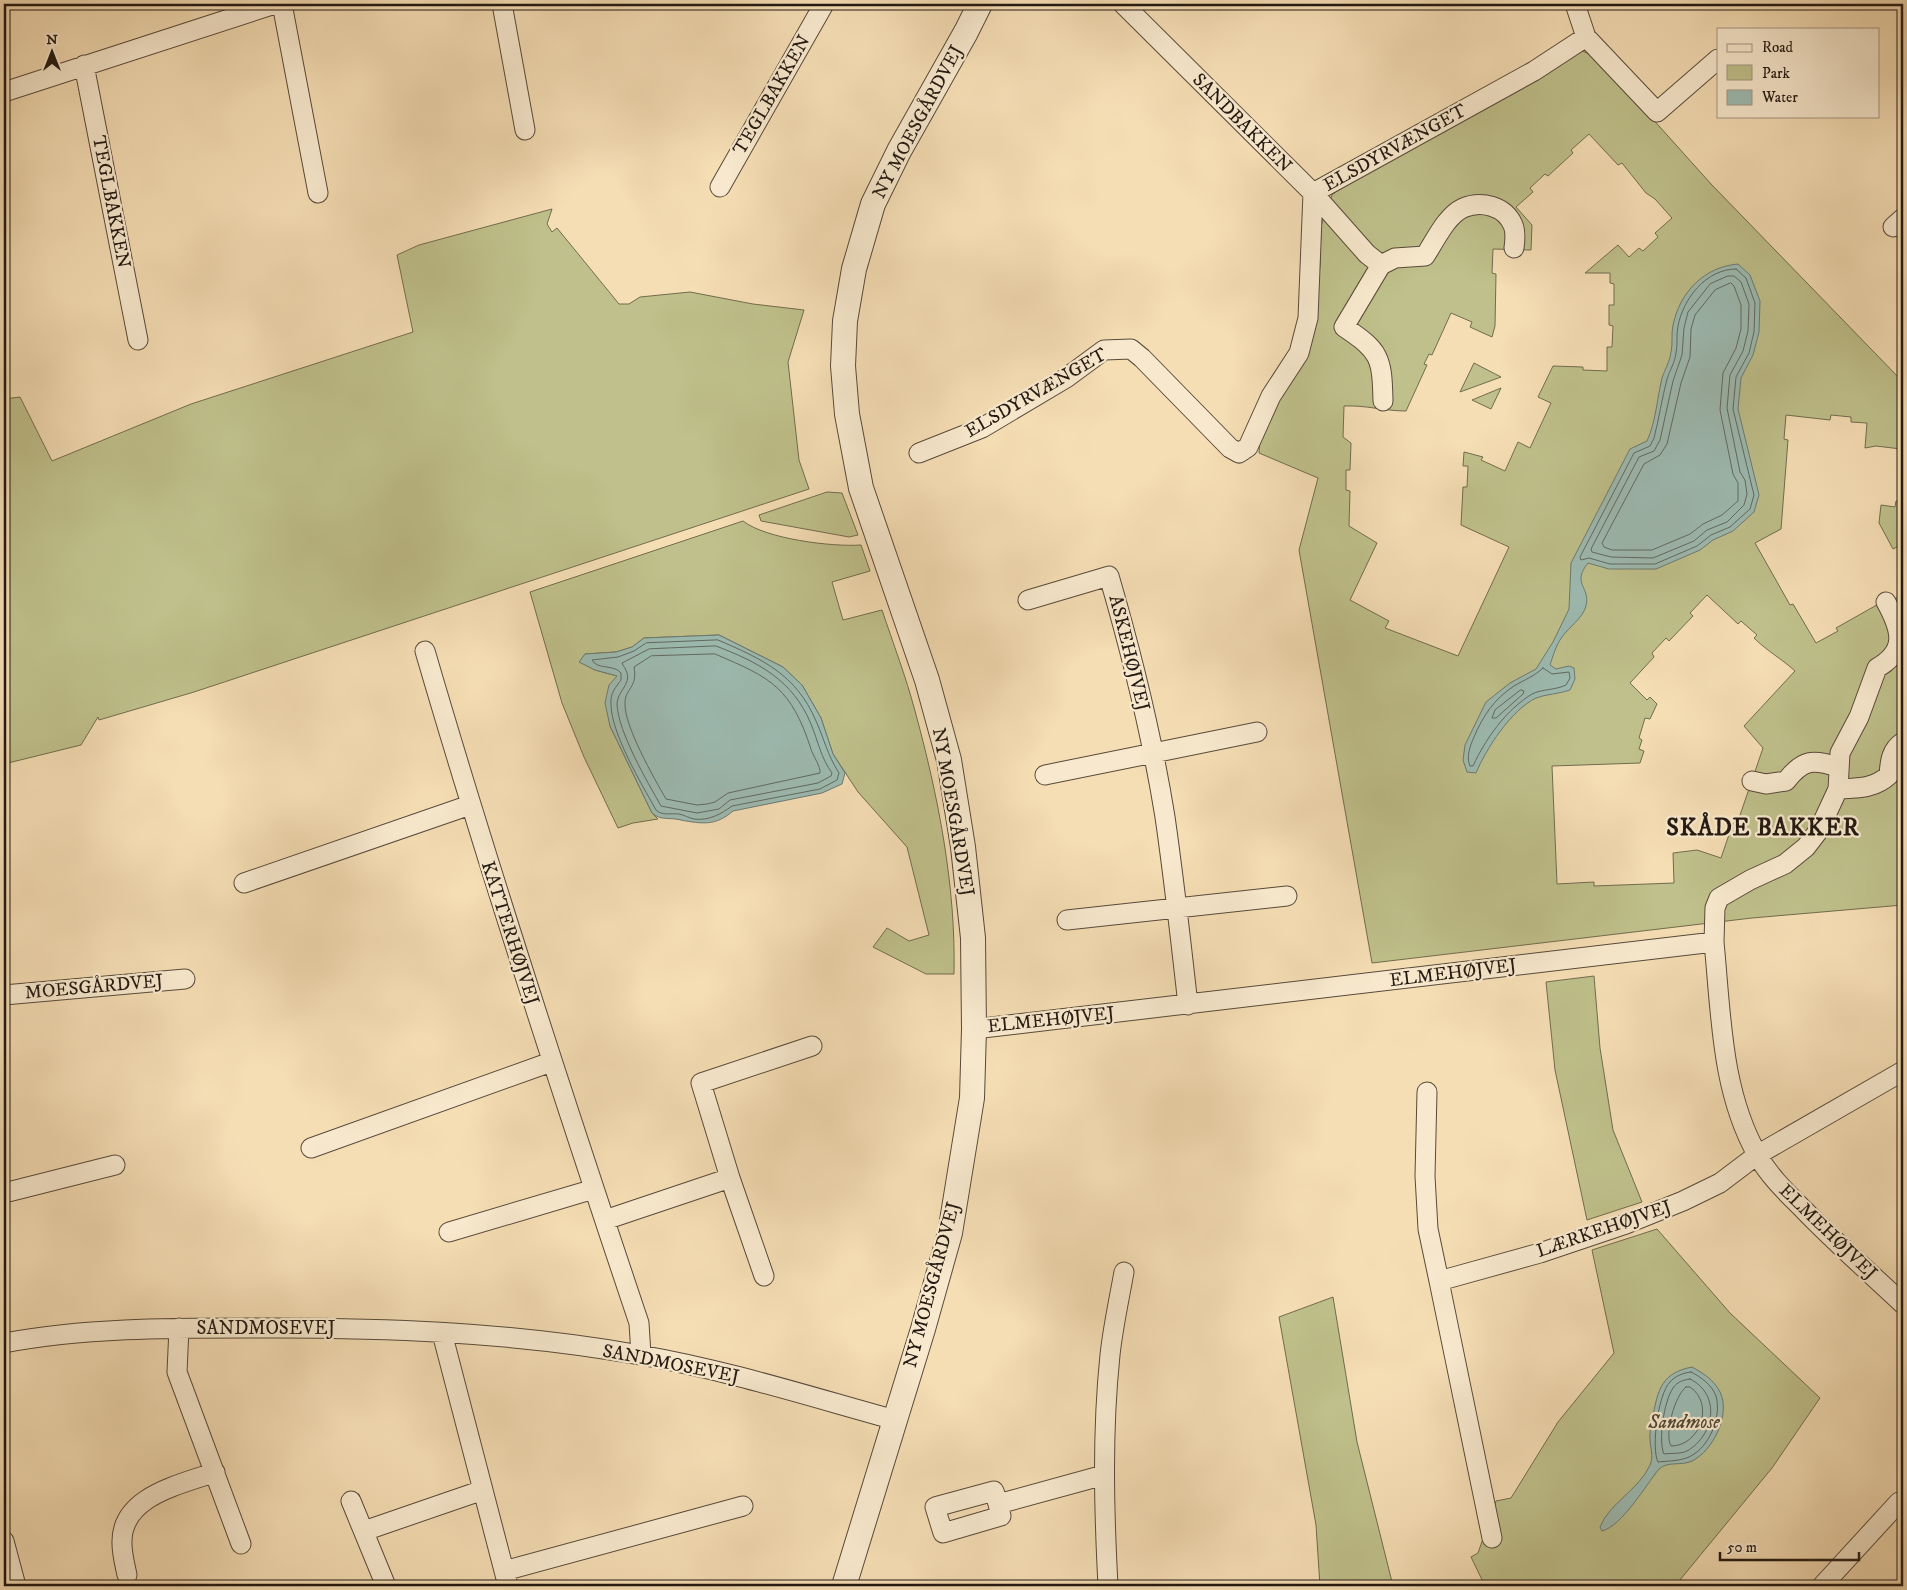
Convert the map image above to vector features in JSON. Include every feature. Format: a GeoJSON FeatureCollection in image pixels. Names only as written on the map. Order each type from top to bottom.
{"type":"FeatureCollection","features":[{"type":"Feature","properties":{"kind":"street"},"geometry":{"type":"LineString","coordinates":[[4,92],[275,4]]}},
{"type":"Feature","properties":{"kind":"street"},"geometry":{"type":"LineString","coordinates":[[282,4],[318,193]]}},
{"type":"Feature","properties":{"kind":"street"},"geometry":{"type":"LineString","coordinates":[[502,4],[525,130]]}},
{"type":"Feature","properties":{"kind":"street","name":"TEGLBAKKEN"},"geometry":{"type":"LineString","coordinates":[[720,187],[824,4]]}},
{"type":"Feature","properties":{"kind":"street","name":"NY MOESGÅRDVEJ"},"geometry":{"type":"LineString","coordinates":[[844,1586],[924,1329],[950,1232],[972,1098],[974,1029],[973,938],[963,847],[948,760],[927,680],[861,488],[847,414],[843,366],[846,312],[854,270],[873,204],[898,151],[980,4]]}},
{"type":"Feature","properties":{"kind":"street","name":"SANDBAKKEN"},"geometry":{"type":"LineString","coordinates":[[1123,4],[1313,193],[1367,254],[1381,264]]}},
{"type":"Feature","properties":{"kind":"street"},"geometry":{"type":"LineString","coordinates":[[1575,4],[1586,37],[1657,112],[1717,60]]}},
{"type":"Feature","properties":{"kind":"street","name":"ELSDYRVÆNGET"},"geometry":{"type":"LineString","coordinates":[[920,452],[982,428],[1066,378],[1104,350],[1131,350],[1151,365],[1230,448],[1239,452],[1248,447],[1262,413],[1299,354],[1305,336],[1308,318],[1313,193],[1534,71],[1586,37]]}},
{"type":"Feature","properties":{"kind":"street","name":"TEGLBAKKEN"},"geometry":{"type":"LineString","coordinates":[[84,65],[138,340]]}},
{"type":"Feature","properties":{"kind":"street"},"geometry":{"type":"LineString","coordinates":[[1383,400],[1379,359],[1372,347],[1344,327],[1381,264],[1395,258],[1425,256],[1450,220],[1463,208],[1481,204],[1502,210],[1513,225],[1514,248]]}},
{"type":"Feature","properties":{"kind":"street","name":"ASKEHØJVEJ"},"geometry":{"type":"LineString","coordinates":[[1028,600],[1109,576],[1126,632],[1154,753],[1177,908],[1188,1005]]}},
{"type":"Feature","properties":{"kind":"street"},"geometry":{"type":"LineString","coordinates":[[1714,942],[1715,908],[1720,898],[1750,880],[1785,864],[1806,847],[1819,830],[1838,789],[1840,753],[1859,717],[1877,668],[1894,660],[1902,645],[1902,632],[1886,602]]}},
{"type":"Feature","properties":{"kind":"street","name":"KATTERHØJVEJ"},"geometry":{"type":"LineString","coordinates":[[425,651],[470,805],[551,1062],[639,1323],[641,1355]]}},
{"type":"Feature","properties":{"kind":"street"},"geometry":{"type":"LineString","coordinates":[[1045,775],[1257,732]]}},
{"type":"Feature","properties":{"kind":"street"},"geometry":{"type":"LineString","coordinates":[[1838,789],[1868,787],[1880,784],[1889,775],[1895,747],[1903,742]]}},
{"type":"Feature","properties":{"kind":"street"},"geometry":{"type":"LineString","coordinates":[[1752,781],[1766,784],[1786,781],[1795,768],[1802,764],[1819,761],[1838,767]]}},
{"type":"Feature","properties":{"kind":"street"},"geometry":{"type":"LineString","coordinates":[[244,883],[470,805]]}},
{"type":"Feature","properties":{"kind":"street"},"geometry":{"type":"LineString","coordinates":[[1067,920],[1287,896]]}},
{"type":"Feature","properties":{"kind":"street","name":"ELMEHØJVEJ"},"geometry":{"type":"LineString","coordinates":[[974,1029],[1714,942],[1729,1075],[1739,1113],[1757,1155],[1776,1182],[1903,1304]]}},
{"type":"Feature","properties":{"kind":"street","name":"MOESGÅRDVEJ"},"geometry":{"type":"LineString","coordinates":[[4,995],[185,979]]}},
{"type":"Feature","properties":{"kind":"street"},"geometry":{"type":"LineString","coordinates":[[764,1276],[730,1178],[702,1083],[812,1046]]}},
{"type":"Feature","properties":{"kind":"street"},"geometry":{"type":"LineString","coordinates":[[311,1148],[551,1062]]}},
{"type":"Feature","properties":{"kind":"street"},"geometry":{"type":"LineString","coordinates":[[1757,1155],[1903,1071]]}},
{"type":"Feature","properties":{"kind":"street"},"geometry":{"type":"LineString","coordinates":[[1427,1092],[1425,1176],[1428,1229],[1492,1538]]}},
{"type":"Feature","properties":{"kind":"street","name":"LÆRKEHØJVEJ"},"geometry":{"type":"LineString","coordinates":[[1439,1281],[1540,1253],[1667,1208],[1720,1183],[1757,1155]]}},
{"type":"Feature","properties":{"kind":"street"},"geometry":{"type":"LineString","coordinates":[[4,1193],[115,1165]]}},
{"type":"Feature","properties":{"kind":"street"},"geometry":{"type":"LineString","coordinates":[[605,1220],[730,1178]]}},
{"type":"Feature","properties":{"kind":"street"},"geometry":{"type":"LineString","coordinates":[[449,1232],[594,1189]]}},
{"type":"Feature","properties":{"kind":"street"},"geometry":{"type":"LineString","coordinates":[[1108,1586],[1104,1475],[1110,1354],[1124,1272]]}},
{"type":"Feature","properties":{"kind":"street","name":"SANDMOSEVEJ"},"geometry":{"type":"LineString","coordinates":[[4,1343],[81,1333],[179,1328],[314,1328],[442,1333],[543,1342],[641,1355],[776,1386],[895,1420]]}},
{"type":"Feature","properties":{"kind":"street","name":"SANDMOSEVEJ"},"geometry":{"type":"LineString","coordinates":[[179,1328],[177,1372],[241,1544]]}},
{"type":"Feature","properties":{"kind":"street"},"geometry":{"type":"LineString","coordinates":[[442,1333],[506,1579],[743,1506]]}},
{"type":"Feature","properties":{"kind":"street"},"geometry":{"type":"LineString","coordinates":[[127,1574],[121,1544],[126,1523],[134,1510],[148,1497],[214,1472]]}},
{"type":"Feature","properties":{"kind":"street"},"geometry":{"type":"LineString","coordinates":[[998,1504],[1104,1475]]}},
{"type":"Feature","properties":{"kind":"street"},"geometry":{"type":"LineString","coordinates":[[364,1531],[483,1490]]}},
{"type":"Feature","properties":{"kind":"street"},"geometry":{"type":"LineString","coordinates":[[351,1501],[386,1586]]}},
{"type":"Feature","properties":{"kind":"street"},"geometry":{"type":"LineString","coordinates":[[1822,1586],[1899,1502]]}},
{"type":"Feature","properties":{"kind":"street"},"geometry":{"type":"LineString","coordinates":[[4,1541],[16,1586]]}},
{"type":"Feature","properties":{"kind":"green space"},"geometry":{"type":"Polygon","coordinates":[[[1578,49],[1598,58],[1711,184],[1903,382],[1903,465],[1900,465],[1901,449],[1876,446],[1865,448],[1867,423],[1851,422],[1851,417],[1831,415],[1830,420],[1786,415],[1784,439],[1788,440],[1781,529],[1755,543],[1790,605],[1793,604],[1816,643],[1838,631],[1836,628],[1882,602],[1893,600],[1903,594],[1903,905],[1752,918],[1372,963],[1299,550],[1318,478],[1259,453],[1261,425],[1312,339],[1320,265],[1321,226],[1332,195],[1342,187],[1578,49]],[[1589,134],[1571,150],[1573,153],[1548,176],[1545,174],[1530,188],[1533,192],[1516,207],[1532,225],[1531,250],[1493,249],[1492,273],[1496,274],[1495,326],[1492,337],[1470,327],[1472,322],[1451,313],[1432,355],[1429,354],[1424,364],[1427,365],[1406,411],[1344,406],[1343,437],[1351,443],[1350,470],[1346,470],[1346,490],[1350,491],[1349,526],[1377,543],[1350,600],[1389,621],[1385,628],[1458,656],[1509,547],[1461,525],[1463,487],[1467,487],[1468,466],[1463,466],[1464,452],[1483,457],[1481,460],[1505,471],[1518,442],[1530,448],[1551,403],[1538,397],[1553,366],[1583,367],[1583,370],[1607,371],[1607,347],[1612,347],[1613,326],[1609,325],[1609,305],[1614,305],[1614,284],[1610,283],[1610,273],[1585,273],[1618,245],[1629,257],[1639,248],[1643,251],[1658,237],[1655,233],[1672,218],[1655,199],[1646,193],[1622,163],[1618,165],[1589,134]],[[1707,595],[1690,613],[1693,616],[1669,641],[1666,638],[1652,653],[1654,657],[1630,683],[1647,700],[1650,697],[1657,704],[1650,719],[1645,718],[1639,738],[1642,740],[1639,749],[1644,751],[1640,763],[1552,766],[1557,884],[1594,882],[1594,886],[1674,883],[1673,853],[1697,850],[1721,858],[1733,823],[1737,824],[1763,748],[1744,726],[1795,671],[1759,643],[1754,638],[1757,635],[1741,621],[1738,624],[1707,595]]]}},
{"type":"Feature","properties":{"kind":"green space"},"geometry":{"type":"Polygon","coordinates":[[[552,209],[547,224],[552,232],[557,228],[619,304],[629,304],[640,297],[690,292],[753,304],[804,310],[788,362],[799,460],[809,489],[194,692],[99,720],[98,717],[81,745],[4,764],[4,399],[20,397],[52,461],[191,404],[413,332],[397,255],[419,245],[552,209]]]}},
{"type":"Feature","properties":{"kind":"green space"},"geometry":{"type":"Polygon","coordinates":[[[1474,363],[1501,377],[1460,392],[1474,363]]]}},
{"type":"Feature","properties":{"kind":"green space"},"geometry":{"type":"Polygon","coordinates":[[[1501,388],[1491,409],[1472,400],[1501,388]]]}},
{"type":"Feature","properties":{"kind":"green space"},"geometry":{"type":"Polygon","coordinates":[[[1903,468],[1903,558],[1897,547],[1893,549],[1879,523],[1881,505],[1895,507],[1896,501],[1900,501],[1903,468]]]}},
{"type":"Feature","properties":{"kind":"green space"},"geometry":{"type":"Polygon","coordinates":[[[827,492],[842,493],[858,535],[849,537],[761,521],[759,515],[827,492]]]}},
{"type":"Feature","properties":{"kind":"green space"},"geometry":{"type":"Polygon","coordinates":[[[743,521],[767,533],[783,537],[834,545],[861,545],[870,571],[832,582],[843,620],[882,610],[908,686],[931,775],[944,841],[952,908],[954,974],[926,974],[873,947],[887,928],[909,941],[929,935],[907,847],[858,792],[833,754],[821,718],[802,685],[783,667],[719,635],[644,638],[632,647],[616,652],[585,654],[580,662],[595,670],[617,676],[610,726],[652,813],[658,819],[633,823],[618,828],[584,757],[562,703],[530,592],[743,521]]]}},
{"type":"Feature","properties":{"kind":"green space"},"geometry":{"type":"Polygon","coordinates":[[[1594,976],[1600,1048],[1613,1130],[1642,1202],[1587,1220],[1555,1070],[1546,982],[1594,976]]]}},
{"type":"Feature","properties":{"kind":"green space","name":"Sandmose"},"geometry":{"type":"Polygon","coordinates":[[[1657,1229],[1730,1313],[1820,1398],[1772,1468],[1675,1586],[1485,1586],[1471,1557],[1478,1553],[1496,1501],[1511,1498],[1558,1422],[1614,1353],[1592,1250],[1657,1229]]]}},
{"type":"Feature","properties":{"kind":"green space"},"geometry":{"type":"Polygon","coordinates":[[[1333,1297],[1357,1442],[1393,1586],[1320,1586],[1316,1525],[1279,1317],[1333,1297]]]}},
{"type":"Feature","properties":{"kind":"water"},"geometry":{"type":"Polygon","coordinates":[[[1738,264],[1750,275],[1760,301],[1759,332],[1753,355],[1741,378],[1738,409],[1759,495],[1754,512],[1733,531],[1713,540],[1700,550],[1656,569],[1609,569],[1588,563],[1581,576],[1587,600],[1586,606],[1579,618],[1560,640],[1550,665],[1556,669],[1569,666],[1574,668],[1575,679],[1570,690],[1536,698],[1517,711],[1500,731],[1476,773],[1467,772],[1463,760],[1465,745],[1486,702],[1510,683],[1536,669],[1553,642],[1569,609],[1571,563],[1630,449],[1647,441],[1662,378],[1669,362],[1673,325],[1681,302],[1695,283],[1704,276],[1714,270],[1738,264]]]}},
{"type":"Feature","properties":{"kind":"water"},"geometry":{"type":"Polygon","coordinates":[[[719,635],[783,667],[802,685],[821,718],[833,754],[845,773],[842,784],[822,793],[733,811],[721,819],[708,823],[662,818],[652,813],[610,726],[605,703],[609,685],[617,676],[595,670],[579,662],[585,654],[616,652],[632,647],[644,638],[719,635]]]}},
{"type":"Feature","properties":{"kind":"water"},"geometry":{"type":"Polygon","coordinates":[[[1692,1367],[1704,1374],[1715,1384],[1723,1401],[1722,1421],[1713,1441],[1700,1456],[1692,1461],[1666,1465],[1659,1469],[1618,1521],[1610,1528],[1602,1531],[1600,1527],[1604,1518],[1639,1482],[1650,1465],[1652,1455],[1650,1430],[1657,1398],[1663,1384],[1674,1373],[1692,1367]]]}},
{"type":"Feature","properties":{"kind":"district","name":"SKÅDE BAKKER"},"geometry":{"type":"Point","coordinates":[1763,828]}}]}
